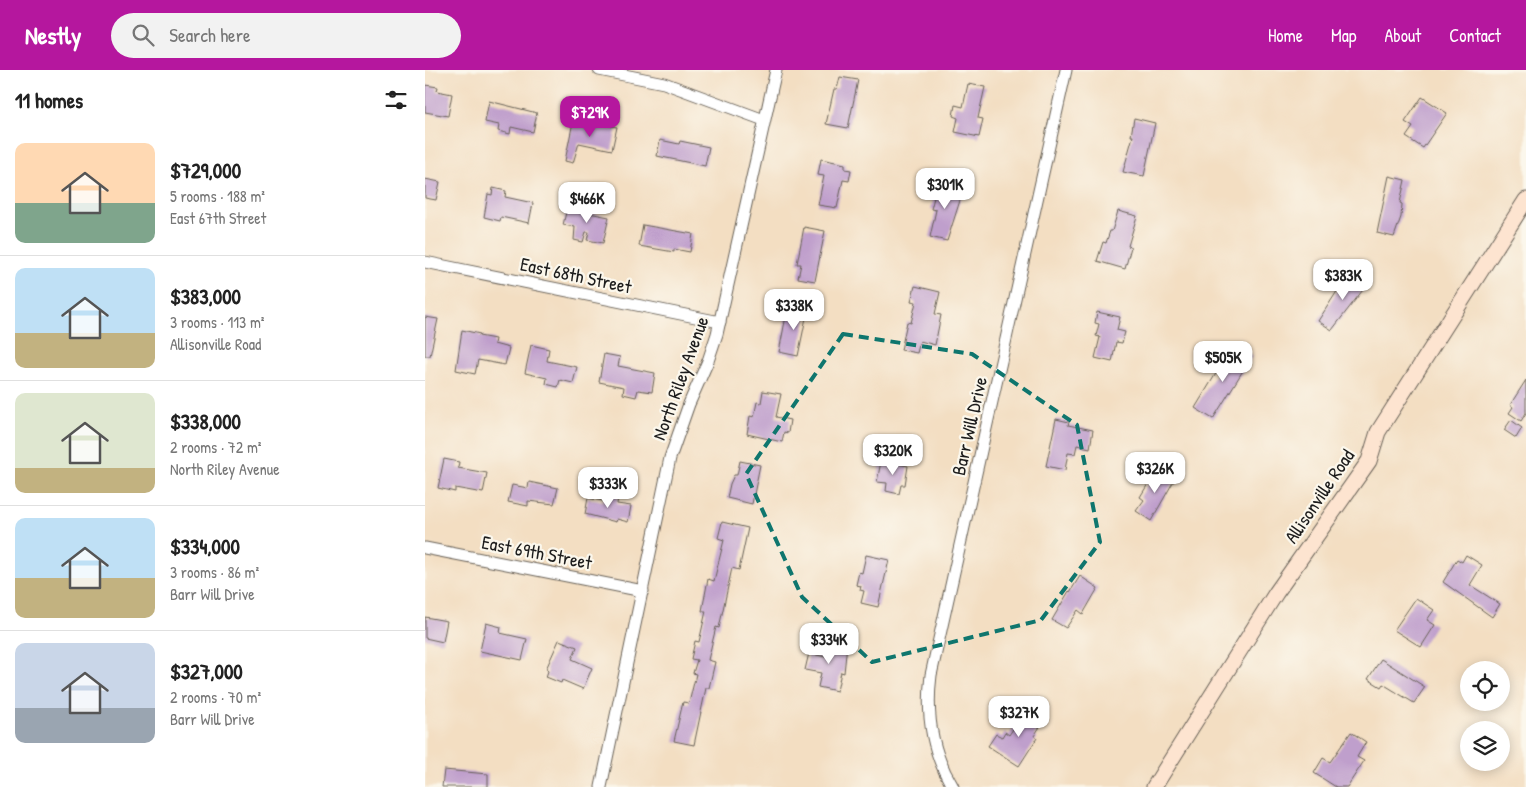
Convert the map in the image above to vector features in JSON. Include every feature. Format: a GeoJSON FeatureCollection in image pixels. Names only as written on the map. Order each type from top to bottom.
{"type":"FeatureCollection","features":[{"type":"Feature","properties":{"kind":"main road","name":"Allisonville Road"},"geometry":{"type":"LineString","coordinates":[[1154,787],[1276,593],[1369,461],[1378,432],[1526,200]]}},
{"type":"Feature","properties":{"kind":"street"},"geometry":{"type":"LineString","coordinates":[[599,70],[664,83],[764,120]]}},
{"type":"Feature","properties":{"kind":"street","name":"North Riley Avenue"},"geometry":{"type":"LineString","coordinates":[[601,787],[671,458],[689,404],[711,352],[720,322],[776,70]]}},
{"type":"Feature","properties":{"kind":"street","name":"Barr Will Drive"},"geometry":{"type":"LineString","coordinates":[[953,787],[941,762],[933,737],[929,706],[931,675],[1066,70]]}},
{"type":"Feature","properties":{"kind":"street","name":"East 68th Street"},"geometry":{"type":"LineString","coordinates":[[425,262],[720,322]]}},
{"type":"Feature","properties":{"kind":"street","name":"East 69th Street"},"geometry":{"type":"LineString","coordinates":[[425,548],[643,591]]}},
{"type":"Feature","properties":{"kind":"highlighted area"},"geometry":{"type":"Polygon","coordinates":[[[843,334],[972,354],[1077,425],[1100,542],[1041,620],[872,662],[802,597],[746,474],[843,334]]]}},
{"type":"Feature","properties":{"kind":"building"},"geometry":{"type":"Polygon","coordinates":[[[840,77],[858,80],[848,128],[826,124],[834,89],[837,89],[840,77]]]}},
{"type":"Feature","properties":{"kind":"building"},"geometry":{"type":"Polygon","coordinates":[[[968,84],[985,87],[978,118],[983,119],[979,137],[955,132],[958,118],[953,116],[955,105],[963,107],[968,84]]]}},
{"type":"Feature","properties":{"kind":"building"},"geometry":{"type":"Polygon","coordinates":[[[425,85],[438,87],[437,91],[452,94],[448,116],[425,112],[425,85]]]}},
{"type":"Feature","properties":{"kind":"building"},"geometry":{"type":"Polygon","coordinates":[[[1422,97],[1447,113],[1423,148],[1406,137],[1413,127],[1405,122],[1422,97]]]}},
{"type":"Feature","properties":{"kind":"building"},"geometry":{"type":"Polygon","coordinates":[[[489,101],[537,113],[533,132],[511,127],[510,134],[498,131],[499,125],[485,122],[489,101]]]}},
{"type":"Feature","properties":{"kind":"building"},"geometry":{"type":"Polygon","coordinates":[[[1134,118],[1155,123],[1144,176],[1123,172],[1133,136],[1131,136],[1134,118]]]}},
{"type":"Feature","properties":{"kind":"building"},"geometry":{"type":"Polygon","coordinates":[[[573,122],[588,126],[589,122],[617,127],[612,150],[579,143],[573,163],[565,161],[573,122]]]}},
{"type":"Feature","properties":{"kind":"building"},"geometry":{"type":"Polygon","coordinates":[[[660,140],[679,144],[680,141],[709,147],[705,166],[657,156],[660,140]]]}},
{"type":"Feature","properties":{"kind":"building"},"geometry":{"type":"Polygon","coordinates":[[[821,159],[845,164],[845,169],[851,170],[849,181],[843,180],[837,208],[818,205],[824,176],[818,175],[821,159]]]}},
{"type":"Feature","properties":{"kind":"building"},"geometry":{"type":"Polygon","coordinates":[[[1389,176],[1405,180],[1400,203],[1402,204],[1401,217],[1394,237],[1377,233],[1389,176]]]}},
{"type":"Feature","properties":{"kind":"building"},"geometry":{"type":"Polygon","coordinates":[[[425,179],[440,182],[436,200],[425,198],[425,179]]]}},
{"type":"Feature","properties":{"kind":"building"},"geometry":{"type":"Polygon","coordinates":[[[938,182],[964,188],[947,241],[930,237],[936,210],[931,209],[938,182]]]}},
{"type":"Feature","properties":{"kind":"building"},"geometry":{"type":"Polygon","coordinates":[[[493,188],[506,191],[505,197],[533,203],[529,223],[501,217],[500,221],[484,217],[488,194],[492,195],[493,188]]]}},
{"type":"Feature","properties":{"kind":"building"},"geometry":{"type":"Polygon","coordinates":[[[581,204],[591,206],[589,213],[609,217],[603,243],[587,240],[589,232],[586,232],[583,242],[574,240],[575,227],[563,225],[567,208],[579,211],[581,204]]]}},
{"type":"Feature","properties":{"kind":"building"},"geometry":{"type":"Polygon","coordinates":[[[1118,211],[1137,216],[1128,246],[1131,247],[1125,269],[1097,261],[1103,242],[1106,243],[1110,231],[1112,231],[1118,211]]]}},
{"type":"Feature","properties":{"kind":"building"},"geometry":{"type":"Polygon","coordinates":[[[643,225],[693,234],[690,252],[674,249],[674,252],[639,246],[643,225]]]}},
{"type":"Feature","properties":{"kind":"building"},"geometry":{"type":"Polygon","coordinates":[[[804,227],[825,231],[815,281],[798,278],[801,264],[797,264],[804,227]]]}},
{"type":"Feature","properties":{"kind":"building"},"geometry":{"type":"Polygon","coordinates":[[[1355,272],[1369,282],[1332,330],[1318,321],[1343,282],[1347,285],[1355,272]]]}},
{"type":"Feature","properties":{"kind":"building"},"geometry":{"type":"Polygon","coordinates":[[[915,286],[940,292],[935,314],[941,315],[935,345],[920,341],[917,353],[901,350],[907,322],[911,323],[916,302],[911,301],[915,286]]]}},
{"type":"Feature","properties":{"kind":"building"},"geometry":{"type":"Polygon","coordinates":[[[792,304],[808,308],[798,356],[779,352],[786,316],[789,317],[792,304]]]}},
{"type":"Feature","properties":{"kind":"building"},"geometry":{"type":"Polygon","coordinates":[[[1097,312],[1120,317],[1117,330],[1125,332],[1122,343],[1116,342],[1112,362],[1095,358],[1100,337],[1096,336],[1099,324],[1095,323],[1097,312]]]}},
{"type":"Feature","properties":{"kind":"building"},"geometry":{"type":"Polygon","coordinates":[[[425,317],[438,319],[430,356],[425,356],[425,317]]]}},
{"type":"Feature","properties":{"kind":"building"},"geometry":{"type":"Polygon","coordinates":[[[462,330],[495,339],[494,344],[509,348],[505,365],[478,360],[475,374],[456,370],[462,330]]]}},
{"type":"Feature","properties":{"kind":"building"},"geometry":{"type":"Polygon","coordinates":[[[531,345],[549,349],[547,361],[577,367],[573,383],[560,380],[558,387],[546,384],[547,378],[525,373],[531,345]]]}},
{"type":"Feature","properties":{"kind":"building"},"geometry":{"type":"Polygon","coordinates":[[[1236,346],[1252,356],[1213,419],[1195,408],[1220,367],[1222,368],[1236,346]]]}},
{"type":"Feature","properties":{"kind":"building"},"geometry":{"type":"Polygon","coordinates":[[[604,354],[620,357],[618,366],[655,373],[652,392],[638,390],[636,397],[623,394],[624,387],[599,382],[604,354]]]}},
{"type":"Feature","properties":{"kind":"building"},"geometry":{"type":"Polygon","coordinates":[[[1526,380],[1526,413],[1521,421],[1509,413],[1513,407],[1510,405],[1526,380]]]}},
{"type":"Feature","properties":{"kind":"building"},"geometry":{"type":"Polygon","coordinates":[[[763,391],[781,394],[776,417],[790,420],[788,433],[784,432],[782,442],[747,434],[750,416],[754,417],[757,402],[761,403],[763,391]]]}},
{"type":"Feature","properties":{"kind":"building"},"geometry":{"type":"Polygon","coordinates":[[[1056,419],[1069,422],[1068,425],[1093,430],[1090,448],[1077,445],[1075,454],[1068,453],[1065,470],[1046,466],[1056,419]]]}},
{"type":"Feature","properties":{"kind":"building"},"geometry":{"type":"Polygon","coordinates":[[[1511,420],[1522,428],[1516,438],[1504,430],[1511,420]]]}},
{"type":"Feature","properties":{"kind":"building"},"geometry":{"type":"Polygon","coordinates":[[[444,459],[459,462],[458,468],[487,473],[483,493],[455,488],[455,492],[438,488],[444,459]]]}},
{"type":"Feature","properties":{"kind":"building"},"geometry":{"type":"Polygon","coordinates":[[[740,461],[760,465],[752,504],[727,498],[730,484],[734,475],[737,475],[740,461]]]}},
{"type":"Feature","properties":{"kind":"building"},"geometry":{"type":"Polygon","coordinates":[[[881,461],[908,466],[905,485],[901,485],[899,494],[886,491],[887,483],[877,482],[881,461]]]}},
{"type":"Feature","properties":{"kind":"building"},"geometry":{"type":"Polygon","coordinates":[[[1156,471],[1164,476],[1167,471],[1176,477],[1151,521],[1136,511],[1144,500],[1140,497],[1156,471]]]}},
{"type":"Feature","properties":{"kind":"building"},"geometry":{"type":"Polygon","coordinates":[[[529,482],[558,488],[554,504],[528,501],[528,506],[508,502],[512,485],[528,488],[529,482]]]}},
{"type":"Feature","properties":{"kind":"building"},"geometry":{"type":"Polygon","coordinates":[[[605,494],[618,497],[617,504],[631,506],[628,522],[617,519],[616,522],[585,514],[588,498],[603,501],[605,494]]]}},
{"type":"Feature","properties":{"kind":"building"},"geometry":{"type":"Polygon","coordinates":[[[722,522],[748,528],[739,570],[732,568],[719,628],[716,627],[708,660],[715,662],[709,688],[706,688],[694,745],[674,741],[683,702],[689,703],[696,674],[693,673],[697,660],[691,659],[695,641],[699,642],[706,611],[702,611],[708,579],[714,581],[724,540],[718,538],[722,522]]]}},
{"type":"Feature","properties":{"kind":"building"},"geometry":{"type":"Polygon","coordinates":[[[866,555],[889,560],[878,607],[861,603],[864,591],[860,590],[861,586],[856,585],[859,572],[862,573],[866,555]]]}},
{"type":"Feature","properties":{"kind":"building"},"geometry":{"type":"Polygon","coordinates":[[[1466,555],[1482,565],[1470,585],[1500,604],[1492,617],[1443,582],[1457,559],[1462,562],[1466,555]]]}},
{"type":"Feature","properties":{"kind":"building"},"geometry":{"type":"Polygon","coordinates":[[[1080,576],[1098,588],[1083,614],[1078,610],[1066,628],[1052,620],[1080,576]]]}},
{"type":"Feature","properties":{"kind":"building"},"geometry":{"type":"Polygon","coordinates":[[[1416,598],[1434,610],[1427,620],[1435,625],[1421,647],[1394,630],[1416,598]]]}},
{"type":"Feature","properties":{"kind":"building"},"geometry":{"type":"Polygon","coordinates":[[[425,617],[447,621],[443,642],[425,638],[425,617]]]}},
{"type":"Feature","properties":{"kind":"building"},"geometry":{"type":"Polygon","coordinates":[[[486,623],[501,627],[500,633],[527,639],[522,660],[480,651],[486,623]]]}},
{"type":"Feature","properties":{"kind":"building"},"geometry":{"type":"Polygon","coordinates":[[[559,640],[577,647],[572,659],[592,668],[583,689],[562,680],[561,683],[546,677],[548,671],[546,669],[559,640]]]}},
{"type":"Feature","properties":{"kind":"building"},"geometry":{"type":"Polygon","coordinates":[[[828,640],[847,644],[844,673],[841,672],[837,691],[818,687],[821,673],[805,670],[809,653],[825,657],[828,640]]]}},
{"type":"Feature","properties":{"kind":"building"},"geometry":{"type":"Polygon","coordinates":[[[1381,659],[1425,687],[1414,703],[1383,684],[1381,687],[1368,679],[1381,659]]]}},
{"type":"Feature","properties":{"kind":"building"},"geometry":{"type":"Polygon","coordinates":[[[1028,707],[1045,719],[1034,736],[1037,738],[1019,766],[988,746],[996,734],[1002,737],[1005,732],[1009,735],[1028,707]]]}},
{"type":"Feature","properties":{"kind":"building"},"geometry":{"type":"Polygon","coordinates":[[[1351,732],[1366,742],[1357,757],[1364,761],[1347,787],[1336,787],[1314,773],[1323,758],[1330,762],[1351,732]]]}},
{"type":"Feature","properties":{"kind":"building"},"geometry":{"type":"Polygon","coordinates":[[[444,770],[488,774],[488,787],[442,787],[444,770]]]}}]}
